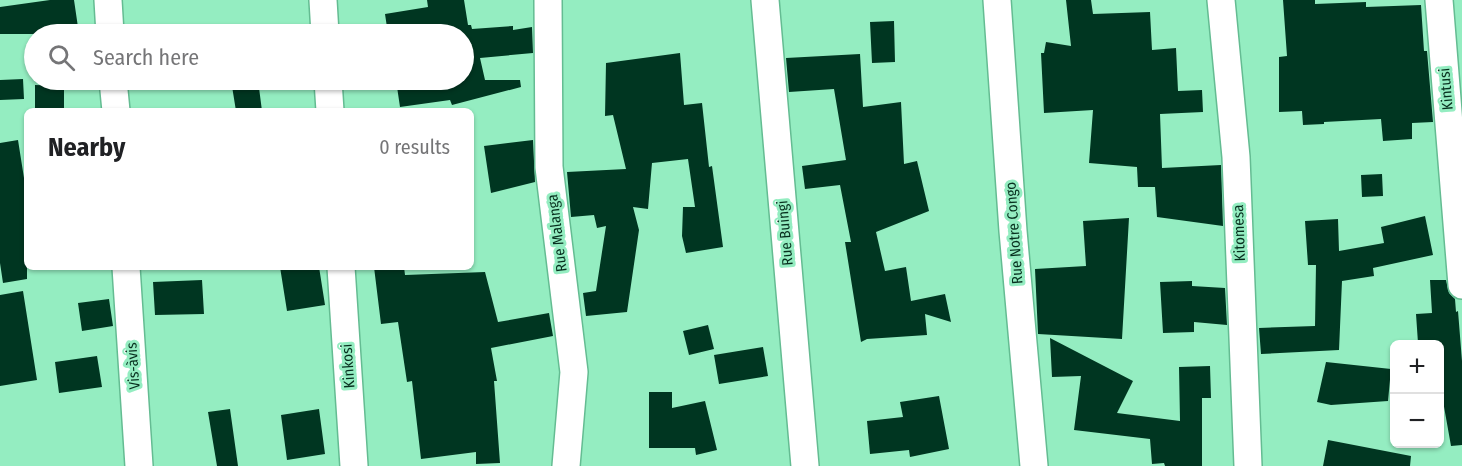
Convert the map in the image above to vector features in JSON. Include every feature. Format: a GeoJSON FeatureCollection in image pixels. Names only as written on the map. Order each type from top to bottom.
{"type":"FeatureCollection","features":[{"type":"Feature","properties":{"kind":"street"},"geometry":{"type":"LineString","coordinates":[[108,0],[109,24]]}},
{"type":"Feature","properties":{"kind":"street"},"geometry":{"type":"LineString","coordinates":[[323,0],[324,24]]}},
{"type":"Feature","properties":{"kind":"street","name":"Rue Malanga"},"geometry":{"type":"LineString","coordinates":[[548,0],[549,167],[573,372],[566,466]]}},
{"type":"Feature","properties":{"kind":"street","name":"Rue Buingi"},"geometry":{"type":"LineString","coordinates":[[765,0],[805,466]]}},
{"type":"Feature","properties":{"kind":"street","name":"Rue Notre Congo"},"geometry":{"type":"LineString","coordinates":[[997,0],[1034,466]]}},
{"type":"Feature","properties":{"kind":"street","name":"Kitomesa"},"geometry":{"type":"LineString","coordinates":[[1221,0],[1236,157],[1248,466]]}},
{"type":"Feature","properties":{"kind":"street","name":"Kintusi"},"geometry":{"type":"LineString","coordinates":[[1439,0],[1462,285]]}},
{"type":"Feature","properties":{"kind":"street"},"geometry":{"type":"LineString","coordinates":[[114,90],[116,108]]}},
{"type":"Feature","properties":{"kind":"street"},"geometry":{"type":"LineString","coordinates":[[329,90],[330,108]]}},
{"type":"Feature","properties":{"kind":"street","name":"Vis-àvis"},"geometry":{"type":"LineString","coordinates":[[126,270],[139,466]]}},
{"type":"Feature","properties":{"kind":"street","name":"Kinkosi"},"geometry":{"type":"LineString","coordinates":[[341,270],[354,466]]}},
{"type":"Feature","properties":{"kind":"building"},"geometry":{"type":"Polygon","coordinates":[[[50,0],[74,0],[78,24],[24,24],[24,34],[0,34],[0,7],[50,0]]]}},
{"type":"Feature","properties":{"kind":"building"},"geometry":{"type":"Polygon","coordinates":[[[427,0],[464,0],[468,24],[386,24],[385,14],[428,7],[427,0]]]}},
{"type":"Feature","properties":{"kind":"building"},"geometry":{"type":"Polygon","coordinates":[[[1066,0],[1091,0],[1093,14],[1150,12],[1152,50],[1176,48],[1178,91],[1202,90],[1203,112],[1160,114],[1162,168],[1221,165],[1223,226],[1157,217],[1155,187],[1138,187],[1137,167],[1089,163],[1093,110],[1044,113],[1041,53],[1044,53],[1046,42],[1071,46],[1066,0]]]}},
{"type":"Feature","properties":{"kind":"building"},"geometry":{"type":"Polygon","coordinates":[[[1283,0],[1315,0],[1315,4],[1366,2],[1366,7],[1421,5],[1433,122],[1412,123],[1412,139],[1383,141],[1381,119],[1303,125],[1302,111],[1279,112],[1279,57],[1287,56],[1283,0]]]}},
{"type":"Feature","properties":{"kind":"building"},"geometry":{"type":"Polygon","coordinates":[[[894,21],[895,62],[872,63],[870,22],[894,21]]]}},
{"type":"Feature","properties":{"kind":"building"},"geometry":{"type":"Polygon","coordinates":[[[513,26],[513,30],[532,27],[533,53],[480,58],[485,80],[520,80],[521,87],[452,105],[450,100],[400,107],[397,90],[474,90],[474,29],[513,26]]]}},
{"type":"Feature","properties":{"kind":"building"},"geometry":{"type":"Polygon","coordinates":[[[680,53],[684,105],[702,103],[709,167],[712,166],[723,247],[686,253],[682,236],[683,207],[695,207],[688,159],[652,163],[648,209],[633,207],[639,230],[627,312],[586,316],[583,293],[596,291],[606,226],[597,228],[594,215],[571,217],[567,172],[626,169],[613,115],[605,116],[606,63],[680,53]]]}},
{"type":"Feature","properties":{"kind":"building"},"geometry":{"type":"Polygon","coordinates":[[[860,54],[863,107],[901,102],[904,164],[917,161],[929,211],[876,232],[885,271],[906,267],[911,301],[945,294],[951,322],[925,314],[927,335],[867,339],[861,342],[845,242],[851,242],[840,185],[805,189],[802,166],[846,160],[834,89],[789,92],[786,58],[860,54]]]}},
{"type":"Feature","properties":{"kind":"building"},"geometry":{"type":"Polygon","coordinates":[[[23,79],[24,99],[0,100],[0,80],[23,79]]]}},
{"type":"Feature","properties":{"kind":"building"},"geometry":{"type":"Polygon","coordinates":[[[35,90],[64,90],[64,108],[35,108],[35,90]]]}},
{"type":"Feature","properties":{"kind":"building"},"geometry":{"type":"Polygon","coordinates":[[[233,90],[259,90],[262,108],[236,108],[233,90]]]}},
{"type":"Feature","properties":{"kind":"building"},"geometry":{"type":"Polygon","coordinates":[[[18,140],[24,178],[24,270],[27,270],[27,279],[3,283],[0,263],[0,143],[18,140]]]}},
{"type":"Feature","properties":{"kind":"building"},"geometry":{"type":"Polygon","coordinates":[[[533,140],[535,182],[491,193],[484,146],[533,140]]]}},
{"type":"Feature","properties":{"kind":"building"},"geometry":{"type":"Polygon","coordinates":[[[1382,174],[1383,196],[1362,197],[1361,175],[1382,174]]]}},
{"type":"Feature","properties":{"kind":"building"},"geometry":{"type":"Polygon","coordinates":[[[1425,216],[1433,255],[1373,268],[1374,276],[1342,281],[1339,350],[1261,354],[1259,328],[1315,326],[1316,265],[1308,265],[1305,221],[1338,219],[1339,251],[1384,243],[1381,227],[1425,216]]]}},
{"type":"Feature","properties":{"kind":"building"},"geometry":{"type":"Polygon","coordinates":[[[1129,218],[1122,339],[1038,334],[1035,269],[1086,266],[1083,221],[1129,218]]]}},
{"type":"Feature","properties":{"kind":"building"},"geometry":{"type":"Polygon","coordinates":[[[280,270],[319,270],[325,305],[287,311],[280,270]]]}},
{"type":"Feature","properties":{"kind":"building"},"geometry":{"type":"Polygon","coordinates":[[[374,270],[404,270],[405,275],[485,272],[498,322],[549,313],[553,336],[491,348],[497,381],[494,381],[500,463],[476,464],[476,452],[421,459],[412,381],[407,382],[398,322],[381,324],[374,270]]]}},
{"type":"Feature","properties":{"kind":"building"},"geometry":{"type":"Polygon","coordinates":[[[202,280],[204,314],[155,315],[153,282],[202,280]]]}},
{"type":"Feature","properties":{"kind":"building"},"geometry":{"type":"Polygon","coordinates":[[[1430,280],[1446,280],[1449,293],[1455,299],[1456,312],[1458,311],[1462,361],[1462,445],[1451,446],[1444,407],[1444,340],[1418,340],[1416,314],[1432,313],[1430,280]]]}},
{"type":"Feature","properties":{"kind":"building"},"geometry":{"type":"Polygon","coordinates":[[[1192,281],[1192,286],[1225,288],[1227,325],[1194,322],[1194,332],[1163,333],[1160,282],[1192,281]]]}},
{"type":"Feature","properties":{"kind":"building"},"geometry":{"type":"Polygon","coordinates":[[[23,291],[37,380],[0,386],[0,295],[23,291]]]}},
{"type":"Feature","properties":{"kind":"building"},"geometry":{"type":"Polygon","coordinates":[[[109,299],[113,326],[82,331],[78,303],[109,299]]]}},
{"type":"Feature","properties":{"kind":"building"},"geometry":{"type":"Polygon","coordinates":[[[708,325],[714,349],[689,355],[683,331],[708,325]]]}},
{"type":"Feature","properties":{"kind":"building"},"geometry":{"type":"Polygon","coordinates":[[[1050,338],[1133,381],[1117,413],[1180,421],[1179,367],[1210,366],[1211,398],[1202,398],[1202,466],[1152,464],[1150,439],[1074,430],[1081,376],[1052,377],[1050,338]]]}},
{"type":"Feature","properties":{"kind":"building"},"geometry":{"type":"Polygon","coordinates":[[[763,347],[768,376],[719,384],[714,355],[763,347]]]}},
{"type":"Feature","properties":{"kind":"building"},"geometry":{"type":"Polygon","coordinates":[[[97,356],[102,387],[59,393],[55,362],[97,356]]]}},
{"type":"Feature","properties":{"kind":"building"},"geometry":{"type":"Polygon","coordinates":[[[1326,362],[1390,369],[1388,401],[1331,405],[1317,402],[1326,362]]]}},
{"type":"Feature","properties":{"kind":"building"},"geometry":{"type":"Polygon","coordinates":[[[649,392],[672,392],[672,408],[705,401],[717,450],[696,455],[695,448],[649,448],[649,392]]]}},
{"type":"Feature","properties":{"kind":"building"},"geometry":{"type":"Polygon","coordinates":[[[939,396],[949,449],[910,457],[909,450],[870,454],[867,421],[903,417],[900,402],[939,396]]]}},
{"type":"Feature","properties":{"kind":"building"},"geometry":{"type":"Polygon","coordinates":[[[230,409],[238,466],[217,466],[208,412],[230,409]]]}},
{"type":"Feature","properties":{"kind":"building"},"geometry":{"type":"Polygon","coordinates":[[[319,409],[325,454],[287,460],[281,415],[319,409]]]}},
{"type":"Feature","properties":{"kind":"building"},"geometry":{"type":"Polygon","coordinates":[[[1328,440],[1411,456],[1410,466],[1323,466],[1328,440]]]}}]}
